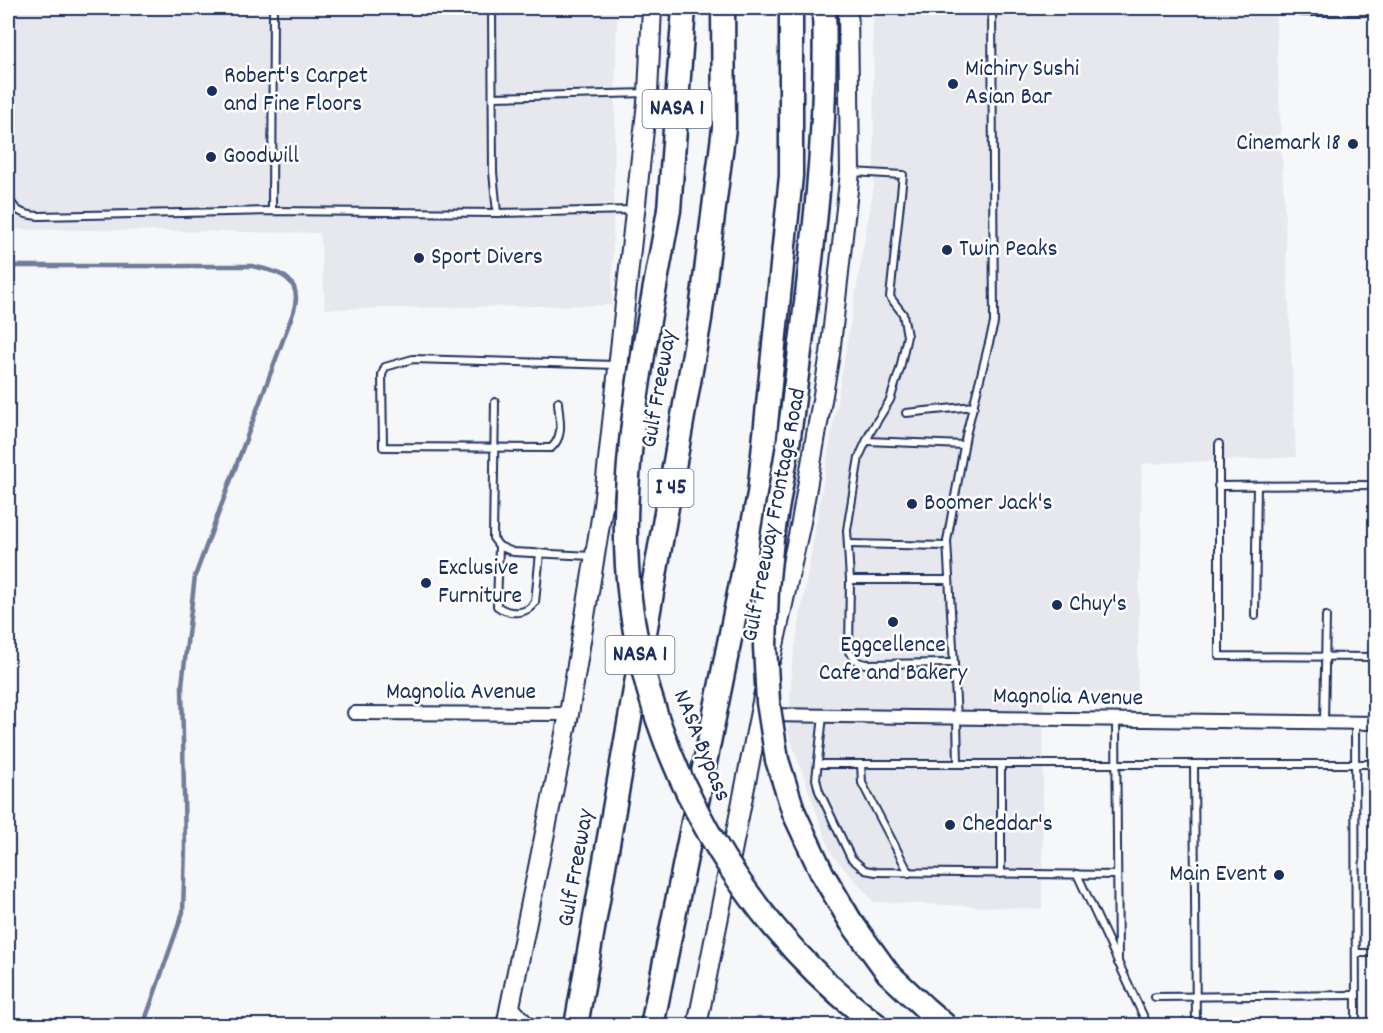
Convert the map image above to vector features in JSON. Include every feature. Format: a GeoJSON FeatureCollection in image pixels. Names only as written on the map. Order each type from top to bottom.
{"type":"FeatureCollection","features":[{"type":"Feature","properties":{"kind":"highway","name":"NASA Bypass"},"geometry":{"type":"LineString","coordinates":[[684,8],[669,210],[630,441],[626,522],[629,584],[637,644],[646,683],[665,740],[690,798],[710,836],[732,870],[782,936],[837,993],[878,1026]]}},
{"type":"Feature","properties":{"kind":"highway","name":"Gulf Freeway"},"geometry":{"type":"LineString","coordinates":[[576,1026],[700,319],[724,128],[723,8]]}},
{"type":"Feature","properties":{"kind":"highway"},"geometry":{"type":"LineString","coordinates":[[652,1026],[759,494],[791,176],[791,8]]}},
{"type":"Feature","properties":{"kind":"highway"},"geometry":{"type":"LineString","coordinates":[[824,8],[822,162],[788,445],[772,539],[765,646],[768,702],[777,760],[794,813],[822,873],[851,922],[888,973],[946,1026]]}},
{"type":"Feature","properties":{"kind":"main road"},"geometry":{"type":"LineString","coordinates":[[526,1026],[508,1017],[569,714],[603,506],[648,93],[652,8]]}},
{"type":"Feature","properties":{"kind":"main road","name":"Gulf Freeway Frontage Road"},"geometry":{"type":"LineString","coordinates":[[700,1021],[759,715],[801,522],[830,354],[850,172],[848,8]]}},
{"type":"Feature","properties":{"kind":"street","name":"Magnolia Avenue"},"geometry":{"type":"LineString","coordinates":[[354,713],[569,714]]}},
{"type":"Feature","properties":{"kind":"street","name":"Magnolia Avenue"},"geometry":{"type":"LineString","coordinates":[[759,715],[1376,723]]}},
{"type":"Feature","properties":{"kind":"lane"},"geometry":{"type":"LineString","coordinates":[[272,211],[273,8]]}},
{"type":"Feature","properties":{"kind":"lane"},"geometry":{"type":"LineString","coordinates":[[492,8],[493,172],[497,213]]}},
{"type":"Feature","properties":{"kind":"lane"},"geometry":{"type":"LineString","coordinates":[[958,764],[947,546],[948,527],[964,446],[994,323],[992,8]]}},
{"type":"Feature","properties":{"kind":"lane"},"geometry":{"type":"LineString","coordinates":[[1300,12],[1376,12]]}},
{"type":"Feature","properties":{"kind":"lane"},"geometry":{"type":"LineString","coordinates":[[493,97],[648,93]]}},
{"type":"Feature","properties":{"kind":"lane"},"geometry":{"type":"LineString","coordinates":[[850,172],[903,175],[890,297],[903,314],[907,336],[890,400],[859,457],[848,530],[849,652],[858,662],[865,664],[954,663]]}},
{"type":"Feature","properties":{"kind":"lane"},"geometry":{"type":"LineString","coordinates":[[8,194],[15,209],[30,215],[272,211],[497,213],[635,210]]}},
{"type":"Feature","properties":{"kind":"lane"},"geometry":{"type":"LineString","coordinates":[[558,402],[561,433],[557,443],[551,448],[383,447],[382,375],[385,368],[413,359],[618,366]]}},
{"type":"Feature","properties":{"kind":"lane"},"geometry":{"type":"LineString","coordinates":[[495,402],[493,538],[499,546],[513,552],[595,556]]}},
{"type":"Feature","properties":{"kind":"lane"},"geometry":{"type":"LineString","coordinates":[[906,413],[974,406]]}},
{"type":"Feature","properties":{"kind":"lane"},"geometry":{"type":"LineString","coordinates":[[867,441],[964,446]]}},
{"type":"Feature","properties":{"kind":"lane"},"geometry":{"type":"LineString","coordinates":[[1218,444],[1219,656],[1376,657]]}},
{"type":"Feature","properties":{"kind":"lane"},"geometry":{"type":"LineString","coordinates":[[1218,486],[1376,485]]}},
{"type":"Feature","properties":{"kind":"lane"},"geometry":{"type":"LineString","coordinates":[[1255,616],[1257,486]]}},
{"type":"Feature","properties":{"kind":"lane"},"geometry":{"type":"LineString","coordinates":[[848,544],[947,546]]}},
{"type":"Feature","properties":{"kind":"lane"},"geometry":{"type":"LineString","coordinates":[[499,546],[498,606],[504,611],[525,612],[535,602],[540,553]]}},
{"type":"Feature","properties":{"kind":"lane"},"geometry":{"type":"LineString","coordinates":[[850,580],[949,580]]}},
{"type":"Feature","properties":{"kind":"lane"},"geometry":{"type":"LineString","coordinates":[[1324,722],[1326,615]]}},
{"type":"Feature","properties":{"kind":"lane"},"geometry":{"type":"LineString","coordinates":[[824,716],[816,779],[819,791],[851,858],[865,870],[909,873],[1117,875]]}},
{"type":"Feature","properties":{"kind":"lane"},"geometry":{"type":"LineString","coordinates":[[1116,720],[1118,963]]}},
{"type":"Feature","properties":{"kind":"lane"},"geometry":{"type":"LineString","coordinates":[[1355,723],[1356,1026]]}},
{"type":"Feature","properties":{"kind":"lane"},"geometry":{"type":"LineString","coordinates":[[818,764],[1376,764]]}},
{"type":"Feature","properties":{"kind":"lane"},"geometry":{"type":"LineString","coordinates":[[861,764],[862,783],[909,873]]}},
{"type":"Feature","properties":{"kind":"lane"},"geometry":{"type":"LineString","coordinates":[[1001,765],[1001,874]]}},
{"type":"Feature","properties":{"kind":"lane"},"geometry":{"type":"LineString","coordinates":[[1194,765],[1196,1026]]}},
{"type":"Feature","properties":{"kind":"lane"},"geometry":{"type":"LineString","coordinates":[[1077,874],[1148,1026]]}},
{"type":"Feature","properties":{"kind":"lane"},"geometry":{"type":"LineString","coordinates":[[1356,953],[1376,953]]}},
{"type":"Feature","properties":{"kind":"lane"},"geometry":{"type":"LineString","coordinates":[[1155,997],[1356,995]]}},
{"type":"Feature","properties":{"kind":"shaded area"},"geometry":{"type":"Polygon","coordinates":[[[8,8],[617,8],[612,305],[325,309],[320,233],[8,229],[8,8]]]}},
{"type":"Feature","properties":{"kind":"shaded area"},"geometry":{"type":"Polygon","coordinates":[[[873,8],[1275,8],[1296,457],[1142,464],[1137,694],[1044,691],[1042,909],[874,902],[831,853],[788,732],[792,665],[874,185],[873,8]]]}},
{"type":"Feature","properties":{"kind":"waterway"},"geometry":{"type":"LineString","coordinates":[[8,266],[252,266],[280,274],[292,284],[295,292],[296,301],[293,313],[195,576],[182,685],[185,848],[183,912],[143,1026]]}},
{"type":"Feature","properties":{"kind":"place","name":"Michiry Sushi Asian Bar"},"geometry":{"type":"Point","coordinates":[953,84]}},
{"type":"Feature","properties":{"kind":"place","name":"Robert's Carpet and Fine Floors"},"geometry":{"type":"Point","coordinates":[212,91]}},
{"type":"Feature","properties":{"kind":"place","name":"Cinemark 18"},"geometry":{"type":"Point","coordinates":[1353,144]}},
{"type":"Feature","properties":{"kind":"place","name":"Goodwill"},"geometry":{"type":"Point","coordinates":[211,157]}},
{"type":"Feature","properties":{"kind":"place","name":"Twin Peaks"},"geometry":{"type":"Point","coordinates":[947,250]}},
{"type":"Feature","properties":{"kind":"place","name":"Sport Divers"},"geometry":{"type":"Point","coordinates":[419,258]}},
{"type":"Feature","properties":{"kind":"place","name":"Boomer Jack's"},"geometry":{"type":"Point","coordinates":[912,504]}},
{"type":"Feature","properties":{"kind":"place","name":"Exclusive Furniture"},"geometry":{"type":"Point","coordinates":[426,583]}},
{"type":"Feature","properties":{"kind":"place","name":"Chuy's"},"geometry":{"type":"Point","coordinates":[1057,605]}},
{"type":"Feature","properties":{"kind":"place","name":"Eggcellence Cafe and Bakery"},"geometry":{"type":"Point","coordinates":[893,622]}},
{"type":"Feature","properties":{"kind":"place","name":"Cheddar's"},"geometry":{"type":"Point","coordinates":[950,825]}},
{"type":"Feature","properties":{"kind":"place","name":"Main Event"},"geometry":{"type":"Point","coordinates":[1279,875]}}]}
